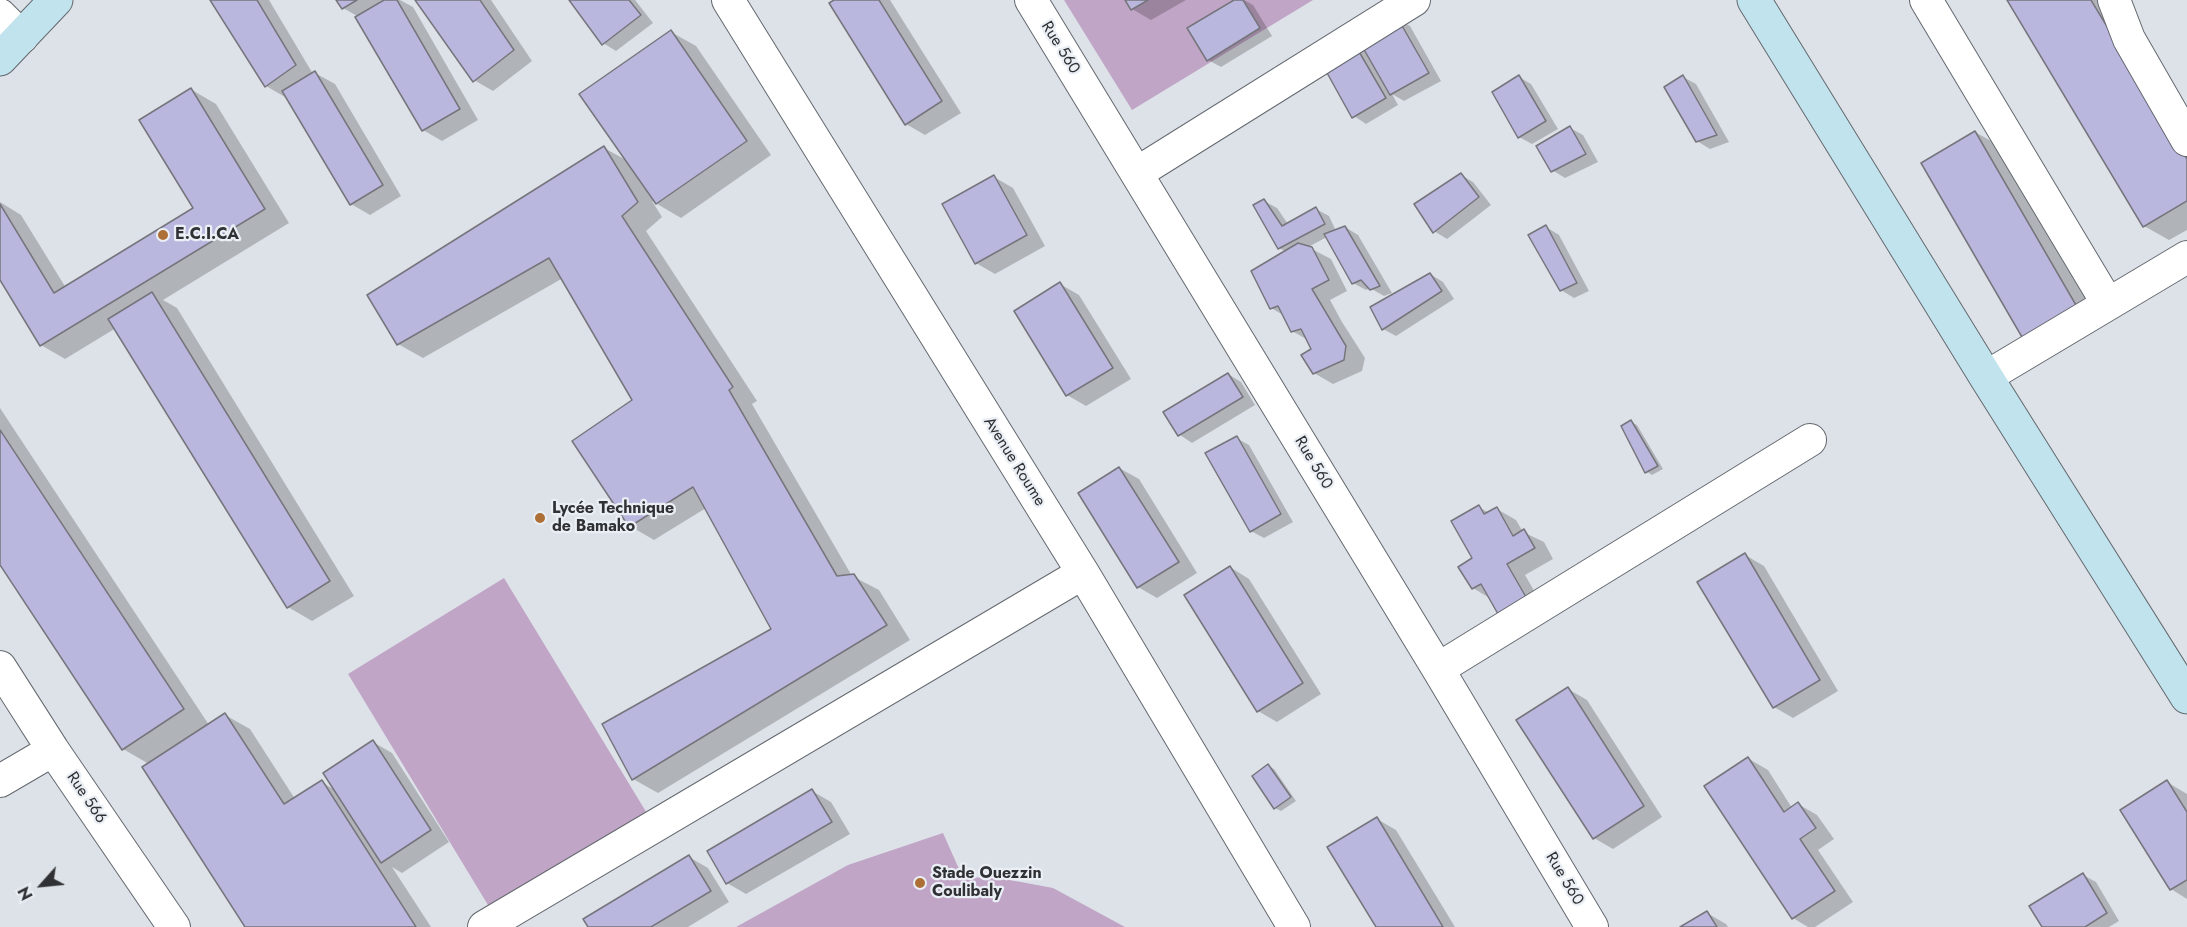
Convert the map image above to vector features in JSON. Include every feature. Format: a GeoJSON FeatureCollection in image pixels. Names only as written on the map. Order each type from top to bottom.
{"type":"FeatureCollection","features":[{"type":"Feature","properties":{"kind":"street"},"geometry":{"type":"LineString","coordinates":[[7,37],[56,0]]}},
{"type":"Feature","properties":{"kind":"street","name":"Avenue Roume"},"geometry":{"type":"LineString","coordinates":[[728,0],[1083,573],[1294,927]]}},
{"type":"Feature","properties":{"kind":"street","name":"Rue 560"},"geometry":{"type":"LineString","coordinates":[[1031,0],[1593,927]]}},
{"type":"Feature","properties":{"kind":"street"},"geometry":{"type":"LineString","coordinates":[[1137,173],[1414,0]]}},
{"type":"Feature","properties":{"kind":"street"},"geometry":{"type":"LineString","coordinates":[[1754,0],[1986,377],[2187,697]]}},
{"type":"Feature","properties":{"kind":"street"},"geometry":{"type":"LineString","coordinates":[[1926,0],[2108,304]]}},
{"type":"Feature","properties":{"kind":"street"},"geometry":{"type":"LineString","coordinates":[[2114,0],[2129,39],[2187,140]]}},
{"type":"Feature","properties":{"kind":"street"},"geometry":{"type":"LineString","coordinates":[[1986,377],[2187,257]]}},
{"type":"Feature","properties":{"kind":"street"},"geometry":{"type":"LineString","coordinates":[[1438,669],[1810,440]]}},
{"type":"Feature","properties":{"kind":"street"},"geometry":{"type":"LineString","coordinates":[[484,927],[1083,573]]}},
{"type":"Feature","properties":{"kind":"street","name":"Rue 566"},"geometry":{"type":"LineString","coordinates":[[0,668],[174,927]]}},
{"type":"Feature","properties":{"kind":"street"},"geometry":{"type":"LineString","coordinates":[[0,781],[53,750]]}},
{"type":"Feature","properties":{"kind":"shaded area"},"geometry":{"type":"Polygon","coordinates":[[[1064,0],[1313,0],[1132,110],[1064,0]]]}},
{"type":"Feature","properties":{"kind":"shaded area"},"geometry":{"type":"Polygon","coordinates":[[[504,578],[648,815],[491,910],[348,674],[504,578]]]}},
{"type":"Feature","properties":{"kind":"shaded area","name":"Stade Ouezzin Coulibaly"},"geometry":{"type":"Polygon","coordinates":[[[943,833],[963,878],[994,877],[1053,888],[1125,927],[736,927],[848,865],[943,833]]]}},
{"type":"Feature","properties":{"kind":"building"},"geometry":{"type":"Polygon","coordinates":[[[210,0],[257,0],[296,65],[265,87],[210,0]]]}},
{"type":"Feature","properties":{"kind":"building"},"geometry":{"type":"Polygon","coordinates":[[[336,0],[357,0],[342,9],[336,0]]]}},
{"type":"Feature","properties":{"kind":"building"},"geometry":{"type":"Polygon","coordinates":[[[384,0],[397,0],[460,109],[422,131],[355,17],[384,0]]]}},
{"type":"Feature","properties":{"kind":"building"},"geometry":{"type":"Polygon","coordinates":[[[415,0],[480,0],[514,50],[473,82],[415,0]]]}},
{"type":"Feature","properties":{"kind":"building"},"geometry":{"type":"Polygon","coordinates":[[[569,0],[629,0],[641,15],[602,45],[569,0]]]}},
{"type":"Feature","properties":{"kind":"building"},"geometry":{"type":"Polygon","coordinates":[[[834,0],[879,0],[942,101],[905,125],[829,3],[834,0]]]}},
{"type":"Feature","properties":{"kind":"building"},"geometry":{"type":"Polygon","coordinates":[[[1125,0],[1148,0],[1131,10],[1125,0]]]}},
{"type":"Feature","properties":{"kind":"building"},"geometry":{"type":"Polygon","coordinates":[[[1234,0],[1243,0],[1260,28],[1207,61],[1187,28],[1234,0]]]}},
{"type":"Feature","properties":{"kind":"building"},"geometry":{"type":"Polygon","coordinates":[[[2007,0],[2091,0],[2187,159],[2187,201],[2143,227],[2007,0]]]}},
{"type":"Feature","properties":{"kind":"building"},"geometry":{"type":"Polygon","coordinates":[[[1397,17],[1429,73],[1390,95],[1358,39],[1397,17]]]}},
{"type":"Feature","properties":{"kind":"building"},"geometry":{"type":"Polygon","coordinates":[[[671,30],[747,141],[656,204],[579,94],[671,30]]]}},
{"type":"Feature","properties":{"kind":"building"},"geometry":{"type":"Polygon","coordinates":[[[1354,43],[1386,98],[1352,118],[1321,62],[1354,43]]]}},
{"type":"Feature","properties":{"kind":"building"},"geometry":{"type":"Polygon","coordinates":[[[315,71],[383,185],[350,205],[282,91],[315,71]]]}},
{"type":"Feature","properties":{"kind":"building"},"geometry":{"type":"Polygon","coordinates":[[[1519,75],[1546,121],[1518,138],[1492,92],[1519,75]]]}},
{"type":"Feature","properties":{"kind":"building"},"geometry":{"type":"Polygon","coordinates":[[[1683,75],[1717,135],[1696,142],[1664,87],[1683,75]]]}},
{"type":"Feature","properties":{"kind":"building"},"geometry":{"type":"Polygon","coordinates":[[[191,88],[265,209],[40,346],[0,280],[0,204],[54,293],[193,208],[139,120],[191,88]]]}},
{"type":"Feature","properties":{"kind":"building"},"geometry":{"type":"Polygon","coordinates":[[[1570,126],[1586,154],[1551,172],[1536,146],[1570,126]]]}},
{"type":"Feature","properties":{"kind":"building"},"geometry":{"type":"Polygon","coordinates":[[[1975,131],[2080,312],[2026,344],[1921,163],[1975,131]]]}},
{"type":"Feature","properties":{"kind":"building"},"geometry":{"type":"Polygon","coordinates":[[[604,146],[638,202],[622,216],[733,387],[729,390],[837,576],[854,574],[887,625],[632,780],[602,724],[771,629],[693,487],[629,527],[572,441],[632,400],[549,258],[397,345],[367,295],[604,146]]]}},
{"type":"Feature","properties":{"kind":"building"},"geometry":{"type":"Polygon","coordinates":[[[1461,173],[1479,197],[1433,233],[1414,204],[1461,173]]]}},
{"type":"Feature","properties":{"kind":"building"},"geometry":{"type":"Polygon","coordinates":[[[994,175],[1027,235],[975,264],[942,204],[994,175]]]}},
{"type":"Feature","properties":{"kind":"building"},"geometry":{"type":"Polygon","coordinates":[[[1264,199],[1282,226],[1316,207],[1325,224],[1278,249],[1253,205],[1264,199]]]}},
{"type":"Feature","properties":{"kind":"building"},"geometry":{"type":"Polygon","coordinates":[[[1546,225],[1577,283],[1560,291],[1528,235],[1546,225]]]}},
{"type":"Feature","properties":{"kind":"building"},"geometry":{"type":"Polygon","coordinates":[[[1345,226],[1380,286],[1370,290],[1361,280],[1352,284],[1324,234],[1345,226]]]}},
{"type":"Feature","properties":{"kind":"building"},"geometry":{"type":"Polygon","coordinates":[[[1298,243],[1312,247],[1329,280],[1312,289],[1346,346],[1344,360],[1313,374],[1301,355],[1311,349],[1301,329],[1291,332],[1278,306],[1270,309],[1251,271],[1298,243]]]}},
{"type":"Feature","properties":{"kind":"building"},"geometry":{"type":"Polygon","coordinates":[[[1430,273],[1442,291],[1382,330],[1370,307],[1430,273]]]}},
{"type":"Feature","properties":{"kind":"building"},"geometry":{"type":"Polygon","coordinates":[[[1060,282],[1113,368],[1066,396],[1014,311],[1060,282]]]}},
{"type":"Feature","properties":{"kind":"building"},"geometry":{"type":"Polygon","coordinates":[[[152,292],[330,581],[287,608],[108,319],[152,292]]]}},
{"type":"Feature","properties":{"kind":"building"},"geometry":{"type":"Polygon","coordinates":[[[1228,373],[1243,397],[1178,436],[1163,412],[1228,373]]]}},
{"type":"Feature","properties":{"kind":"building"},"geometry":{"type":"Polygon","coordinates":[[[1631,420],[1658,466],[1645,473],[1621,426],[1631,420]]]}},
{"type":"Feature","properties":{"kind":"building"},"geometry":{"type":"Polygon","coordinates":[[[0,430],[184,709],[122,750],[0,565],[0,430]]]}},
{"type":"Feature","properties":{"kind":"building"},"geometry":{"type":"Polygon","coordinates":[[[1237,436],[1281,514],[1250,532],[1205,453],[1237,436]]]}},
{"type":"Feature","properties":{"kind":"building"},"geometry":{"type":"Polygon","coordinates":[[[1119,467],[1179,562],[1137,588],[1078,493],[1119,467]]]}},
{"type":"Feature","properties":{"kind":"building"},"geometry":{"type":"Polygon","coordinates":[[[1479,505],[1484,514],[1497,507],[1513,536],[1524,529],[1535,548],[1507,564],[1526,597],[1498,614],[1481,584],[1472,589],[1458,567],[1472,558],[1451,521],[1479,505]]]}},
{"type":"Feature","properties":{"kind":"building"},"geometry":{"type":"Polygon","coordinates":[[[1745,553],[1820,680],[1773,708],[1697,582],[1745,553]]]}},
{"type":"Feature","properties":{"kind":"building"},"geometry":{"type":"Polygon","coordinates":[[[1230,566],[1303,683],[1257,712],[1184,595],[1230,566]]]}},
{"type":"Feature","properties":{"kind":"building"},"geometry":{"type":"Polygon","coordinates":[[[1568,687],[1644,806],[1593,839],[1516,720],[1568,687]]]}},
{"type":"Feature","properties":{"kind":"building"},"geometry":{"type":"Polygon","coordinates":[[[225,713],[284,804],[322,780],[416,927],[245,927],[142,767],[225,713]]]}},
{"type":"Feature","properties":{"kind":"building"},"geometry":{"type":"Polygon","coordinates":[[[373,740],[431,830],[381,863],[323,773],[373,740]]]}},
{"type":"Feature","properties":{"kind":"building"},"geometry":{"type":"Polygon","coordinates":[[[1748,757],[1784,812],[1798,802],[1816,828],[1800,839],[1835,891],[1792,919],[1704,786],[1748,757]]]}},
{"type":"Feature","properties":{"kind":"building"},"geometry":{"type":"Polygon","coordinates":[[[1268,764],[1291,797],[1274,809],[1252,776],[1268,764]]]}},
{"type":"Feature","properties":{"kind":"building"},"geometry":{"type":"Polygon","coordinates":[[[2167,780],[2187,812],[2187,880],[2170,890],[2120,810],[2167,780]]]}},
{"type":"Feature","properties":{"kind":"building"},"geometry":{"type":"Polygon","coordinates":[[[812,789],[832,822],[726,884],[707,851],[812,789]]]}},
{"type":"Feature","properties":{"kind":"building"},"geometry":{"type":"Polygon","coordinates":[[[1377,817],[1443,927],[1376,927],[1327,847],[1377,817]]]}},
{"type":"Feature","properties":{"kind":"building"},"geometry":{"type":"Polygon","coordinates":[[[689,855],[711,891],[651,927],[588,927],[583,919],[689,855]]]}},
{"type":"Feature","properties":{"kind":"building"},"geometry":{"type":"Polygon","coordinates":[[[2083,873],[2107,913],[2085,927],[2042,927],[2029,906],[2083,873]]]}},
{"type":"Feature","properties":{"kind":"building"},"geometry":{"type":"Polygon","coordinates":[[[1707,911],[1717,927],[1680,927],[1707,911]]]}},
{"type":"Feature","properties":{"kind":"place","name":"E.C.I.CA"},"geometry":{"type":"Point","coordinates":[163,235]}},
{"type":"Feature","properties":{"kind":"place","name":"Lycée Technique de Bamako"},"geometry":{"type":"Point","coordinates":[540,518]}},
{"type":"Feature","properties":{"kind":"place","name":"Stade Ouezzin Coulibaly"},"geometry":{"type":"Point","coordinates":[920,883]}}]}
